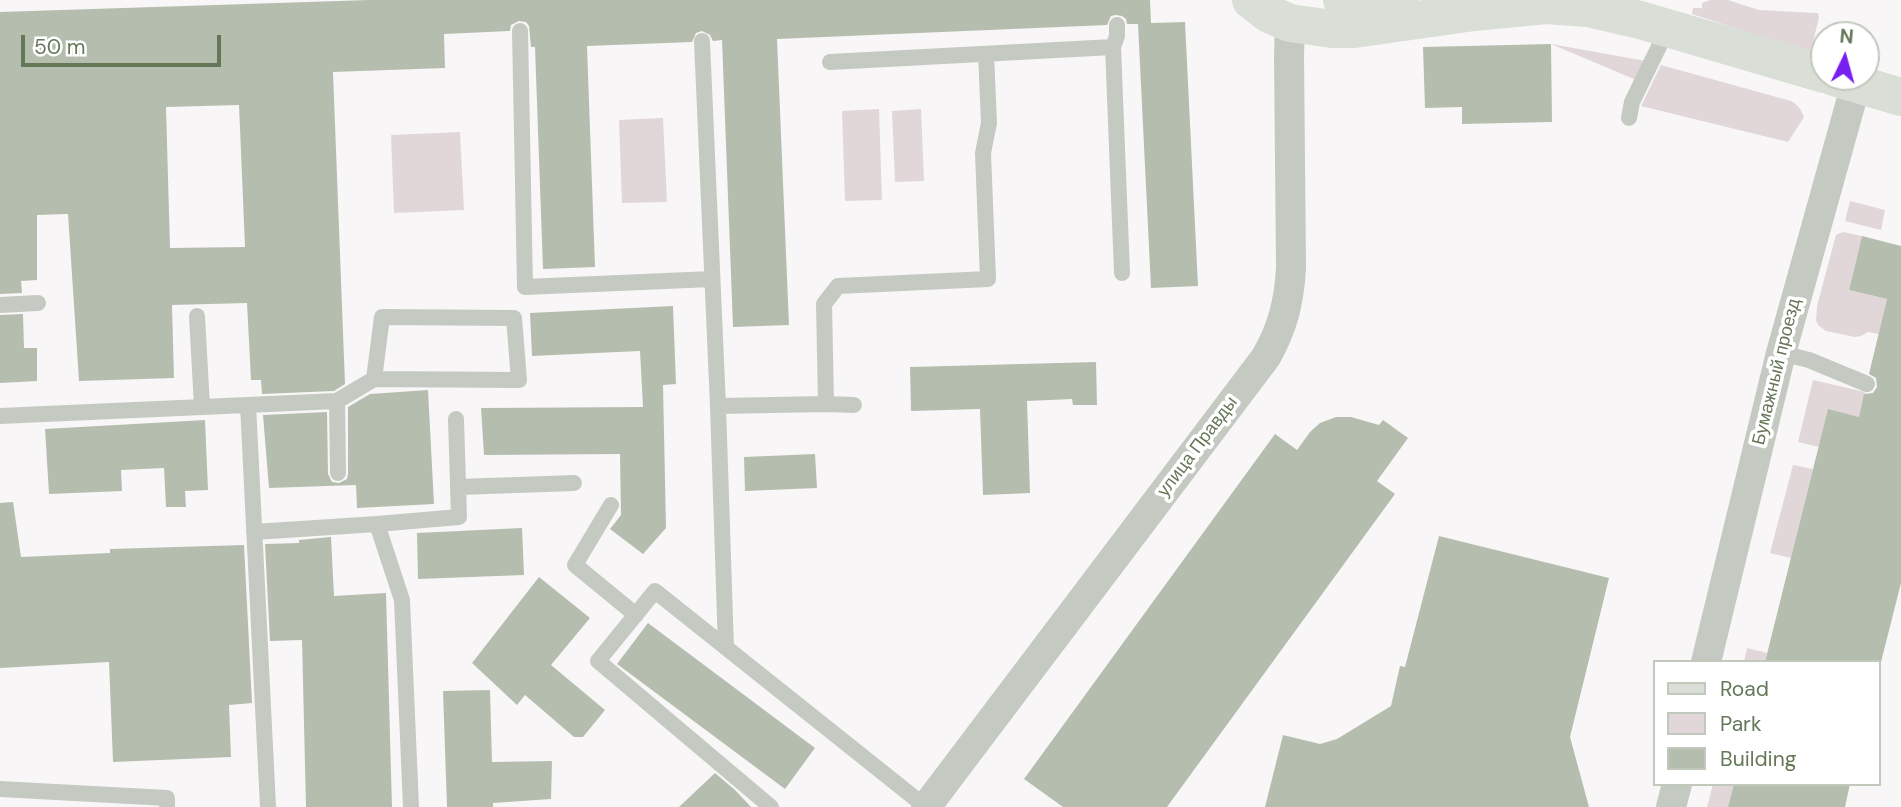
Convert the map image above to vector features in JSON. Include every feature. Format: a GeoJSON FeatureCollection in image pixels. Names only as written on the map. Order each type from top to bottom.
{"type":"FeatureCollection","features":[{"type":"Feature","properties":{"kind":"main road"},"geometry":{"type":"LineString","coordinates":[[1251,0],[1269,14],[1290,23],[1332,29],[1354,29],[1474,12],[1569,5],[1668,28],[1810,70]]}},
{"type":"Feature","properties":{"kind":"main road"},"geometry":{"type":"LineString","coordinates":[[1342,0],[1355,3],[1402,0]]}},
{"type":"Feature","properties":{"kind":"main road"},"geometry":{"type":"LineString","coordinates":[[1474,12],[1523,0]]}},
{"type":"Feature","properties":{"kind":"main road"},"geometry":{"type":"LineString","coordinates":[[1880,91],[1901,97]]}},
{"type":"Feature","properties":{"kind":"street","name":"улица Правды"},"geometry":{"type":"LineString","coordinates":[[926,807],[1266,357],[1277,337],[1289,293],[1291,268],[1290,23]]}},
{"type":"Feature","properties":{"kind":"street","name":"Бумажный проезд"},"geometry":{"type":"LineString","coordinates":[[1706,660],[1781,353],[1835,91]]}},
{"type":"Feature","properties":{"kind":"street"},"geometry":{"type":"LineString","coordinates":[[1671,807],[1676,786]]}},
{"type":"Feature","properties":{"kind":"lane"},"geometry":{"type":"LineString","coordinates":[[1117,25],[1118,36],[1113,47],[1122,273]]}},
{"type":"Feature","properties":{"kind":"lane"},"geometry":{"type":"LineString","coordinates":[[1629,118],[1632,102],[1668,28]]}},
{"type":"Feature","properties":{"kind":"lane"},"geometry":{"type":"LineString","coordinates":[[520,31],[525,287],[712,279]]}},
{"type":"Feature","properties":{"kind":"lane"},"geometry":{"type":"LineString","coordinates":[[702,41],[726,649]]}},
{"type":"Feature","properties":{"kind":"lane"},"geometry":{"type":"LineString","coordinates":[[830,62],[1113,47]]}},
{"type":"Feature","properties":{"kind":"lane"},"geometry":{"type":"LineString","coordinates":[[827,404],[824,304],[838,286],[988,279],[983,153],[989,123],[986,54]]}},
{"type":"Feature","properties":{"kind":"lane"},"geometry":{"type":"LineString","coordinates":[[0,305],[38,303]]}},
{"type":"Feature","properties":{"kind":"lane"},"geometry":{"type":"LineString","coordinates":[[197,316],[202,407]]}},
{"type":"Feature","properties":{"kind":"lane"},"geometry":{"type":"LineString","coordinates":[[0,416],[337,401],[374,379],[519,380],[514,318],[382,317],[374,379]]}},
{"type":"Feature","properties":{"kind":"lane"},"geometry":{"type":"LineString","coordinates":[[1781,353],[1809,360],[1867,384]]}},
{"type":"Feature","properties":{"kind":"lane"},"geometry":{"type":"LineString","coordinates":[[337,401],[338,473]]}},
{"type":"Feature","properties":{"kind":"lane"},"geometry":{"type":"LineString","coordinates":[[248,405],[268,807]]}},
{"type":"Feature","properties":{"kind":"lane"},"geometry":{"type":"LineString","coordinates":[[718,407],[854,405]]}},
{"type":"Feature","properties":{"kind":"lane"},"geometry":{"type":"LineString","coordinates":[[254,531],[459,517],[456,419]]}},
{"type":"Feature","properties":{"kind":"lane"},"geometry":{"type":"LineString","coordinates":[[458,487],[574,483]]}},
{"type":"Feature","properties":{"kind":"lane"},"geometry":{"type":"LineString","coordinates":[[611,505],[575,565],[636,615]]}},
{"type":"Feature","properties":{"kind":"lane"},"geometry":{"type":"LineString","coordinates":[[377,524],[402,600],[411,807]]}},
{"type":"Feature","properties":{"kind":"lane"},"geometry":{"type":"LineString","coordinates":[[771,807],[598,661],[654,592],[926,807]]}},
{"type":"Feature","properties":{"kind":"lane"},"geometry":{"type":"LineString","coordinates":[[0,789],[167,798],[167,807]]}},
{"type":"Feature","properties":{"kind":"green space"},"geometry":{"type":"Polygon","coordinates":[[[1728,0],[1759,10],[1818,13],[1818,21],[1810,21],[1810,53],[1692,14],[1693,8],[1702,8],[1702,3],[1728,0]]]}},
{"type":"Feature","properties":{"kind":"green space"},"geometry":{"type":"Polygon","coordinates":[[[1551,44],[1646,61],[1636,80],[1551,44]]]}},
{"type":"Feature","properties":{"kind":"green space"},"geometry":{"type":"Polygon","coordinates":[[[1661,65],[1791,101],[1804,117],[1788,142],[1641,106],[1661,65]]]}},
{"type":"Feature","properties":{"kind":"green space"},"geometry":{"type":"Polygon","coordinates":[[[879,109],[882,200],[845,201],[842,111],[879,109]]]}},
{"type":"Feature","properties":{"kind":"green space"},"geometry":{"type":"Polygon","coordinates":[[[921,109],[924,181],[895,182],[892,111],[921,109]]]}},
{"type":"Feature","properties":{"kind":"green space"},"geometry":{"type":"Polygon","coordinates":[[[663,118],[667,202],[622,203],[619,120],[663,118]]]}},
{"type":"Feature","properties":{"kind":"green space"},"geometry":{"type":"Polygon","coordinates":[[[460,132],[464,210],[394,213],[391,135],[460,132]]]}},
{"type":"Feature","properties":{"kind":"green space"},"geometry":{"type":"Polygon","coordinates":[[[1850,201],[1885,210],[1881,230],[1845,221],[1850,201]]]}},
{"type":"Feature","properties":{"kind":"green space"},"geometry":{"type":"Polygon","coordinates":[[[1843,232],[1862,236],[1849,290],[1887,299],[1879,334],[1868,332],[1855,337],[1826,331],[1816,321],[1817,306],[1836,235],[1843,232]]]}},
{"type":"Feature","properties":{"kind":"green space"},"geometry":{"type":"Polygon","coordinates":[[[1813,380],[1865,392],[1859,417],[1828,410],[1819,447],[1798,442],[1813,380]]]}},
{"type":"Feature","properties":{"kind":"green space"},"geometry":{"type":"Polygon","coordinates":[[[1793,465],[1813,469],[1791,558],[1770,553],[1793,465]]]}},
{"type":"Feature","properties":{"kind":"green space"},"geometry":{"type":"Polygon","coordinates":[[[1747,648],[1767,653],[1765,660],[1744,660],[1747,648]]]}},
{"type":"Feature","properties":{"kind":"green space"},"geometry":{"type":"Polygon","coordinates":[[[1712,786],[1733,786],[1728,807],[1707,807],[1712,786]]]}},
{"type":"Feature","properties":{"kind":"building"},"geometry":{"type":"Polygon","coordinates":[[[369,0],[1150,0],[1151,23],[1185,22],[1198,286],[1151,288],[1138,24],[1127,24],[1122,16],[1111,16],[1107,25],[777,39],[789,325],[733,327],[722,40],[713,41],[710,35],[702,31],[696,33],[692,42],[587,46],[595,267],[543,269],[535,47],[531,47],[529,26],[526,22],[519,21],[511,25],[510,31],[444,34],[445,68],[333,72],[345,384],[334,391],[262,394],[261,380],[251,380],[247,303],[172,305],[174,378],[79,381],[68,214],[37,215],[37,280],[21,281],[22,293],[0,294],[0,12],[369,0]],[[239,105],[166,107],[170,248],[245,247],[239,105]]]}},
{"type":"Feature","properties":{"kind":"building"},"geometry":{"type":"Polygon","coordinates":[[[1551,44],[1552,122],[1462,124],[1462,107],[1425,108],[1423,47],[1551,44]]]}},
{"type":"Feature","properties":{"kind":"building"},"geometry":{"type":"Polygon","coordinates":[[[1862,236],[1901,246],[1901,583],[1881,662],[1765,660],[1828,409],[1859,417],[1864,394],[1873,393],[1877,387],[1876,378],[1869,374],[1887,299],[1849,290],[1862,236]]]}},
{"type":"Feature","properties":{"kind":"building"},"geometry":{"type":"Polygon","coordinates":[[[673,306],[676,384],[663,385],[666,528],[643,554],[610,529],[621,515],[620,454],[484,455],[481,408],[643,407],[640,351],[532,356],[530,313],[673,306]]]}},
{"type":"Feature","properties":{"kind":"building"},"geometry":{"type":"Polygon","coordinates":[[[23,314],[24,348],[37,348],[37,381],[0,383],[0,315],[23,314]]]}},
{"type":"Feature","properties":{"kind":"building"},"geometry":{"type":"Polygon","coordinates":[[[1096,362],[1097,405],[1073,405],[1072,399],[1027,401],[1030,493],[983,495],[980,409],[911,411],[910,367],[1096,362]]]}},
{"type":"Feature","properties":{"kind":"building"},"geometry":{"type":"Polygon","coordinates":[[[428,390],[434,504],[357,508],[356,485],[269,488],[263,415],[327,412],[328,474],[332,482],[339,483],[347,479],[348,474],[348,407],[370,394],[428,390]]]}},
{"type":"Feature","properties":{"kind":"building"},"geometry":{"type":"Polygon","coordinates":[[[1336,417],[1351,417],[1379,425],[1383,420],[1408,438],[1377,481],[1395,494],[1167,807],[1063,807],[1024,779],[1275,434],[1297,450],[1320,423],[1336,417]]]}},
{"type":"Feature","properties":{"kind":"building"},"geometry":{"type":"Polygon","coordinates":[[[205,420],[208,490],[185,491],[186,507],[166,507],[164,468],[121,470],[122,491],[49,494],[45,429],[205,420]]]}},
{"type":"Feature","properties":{"kind":"building"},"geometry":{"type":"Polygon","coordinates":[[[815,454],[817,488],[745,491],[744,457],[815,454]]]}},
{"type":"Feature","properties":{"kind":"building"},"geometry":{"type":"Polygon","coordinates":[[[13,502],[21,557],[110,553],[110,549],[244,545],[252,703],[229,705],[231,757],[113,762],[109,662],[0,668],[0,503],[13,502]]]}},
{"type":"Feature","properties":{"kind":"building"},"geometry":{"type":"Polygon","coordinates":[[[522,528],[524,575],[418,579],[417,533],[522,528]]]}},
{"type":"Feature","properties":{"kind":"building"},"geometry":{"type":"Polygon","coordinates":[[[1439,536],[1609,578],[1570,737],[1589,807],[1265,807],[1283,735],[1320,744],[1337,739],[1391,706],[1400,666],[1405,667],[1439,536]]]}},
{"type":"Feature","properties":{"kind":"building"},"geometry":{"type":"Polygon","coordinates":[[[331,537],[334,596],[386,593],[392,807],[306,807],[302,640],[270,641],[265,544],[299,543],[299,540],[331,537]]]}},
{"type":"Feature","properties":{"kind":"building"},"geometry":{"type":"Polygon","coordinates":[[[539,577],[590,618],[551,665],[605,710],[583,737],[574,737],[525,695],[517,705],[472,663],[539,577]]]}},
{"type":"Feature","properties":{"kind":"building"},"geometry":{"type":"Polygon","coordinates":[[[648,623],[815,748],[785,789],[617,664],[648,623]]]}},
{"type":"Feature","properties":{"kind":"building"},"geometry":{"type":"Polygon","coordinates":[[[490,690],[492,762],[552,761],[551,799],[493,803],[493,807],[447,807],[443,691],[490,690]]]}},
{"type":"Feature","properties":{"kind":"building"},"geometry":{"type":"Polygon","coordinates":[[[715,773],[751,807],[679,807],[715,773]]]}},
{"type":"Feature","properties":{"kind":"building"},"geometry":{"type":"Polygon","coordinates":[[[1733,786],[1850,786],[1845,807],[1728,807],[1733,786]]]}}]}
